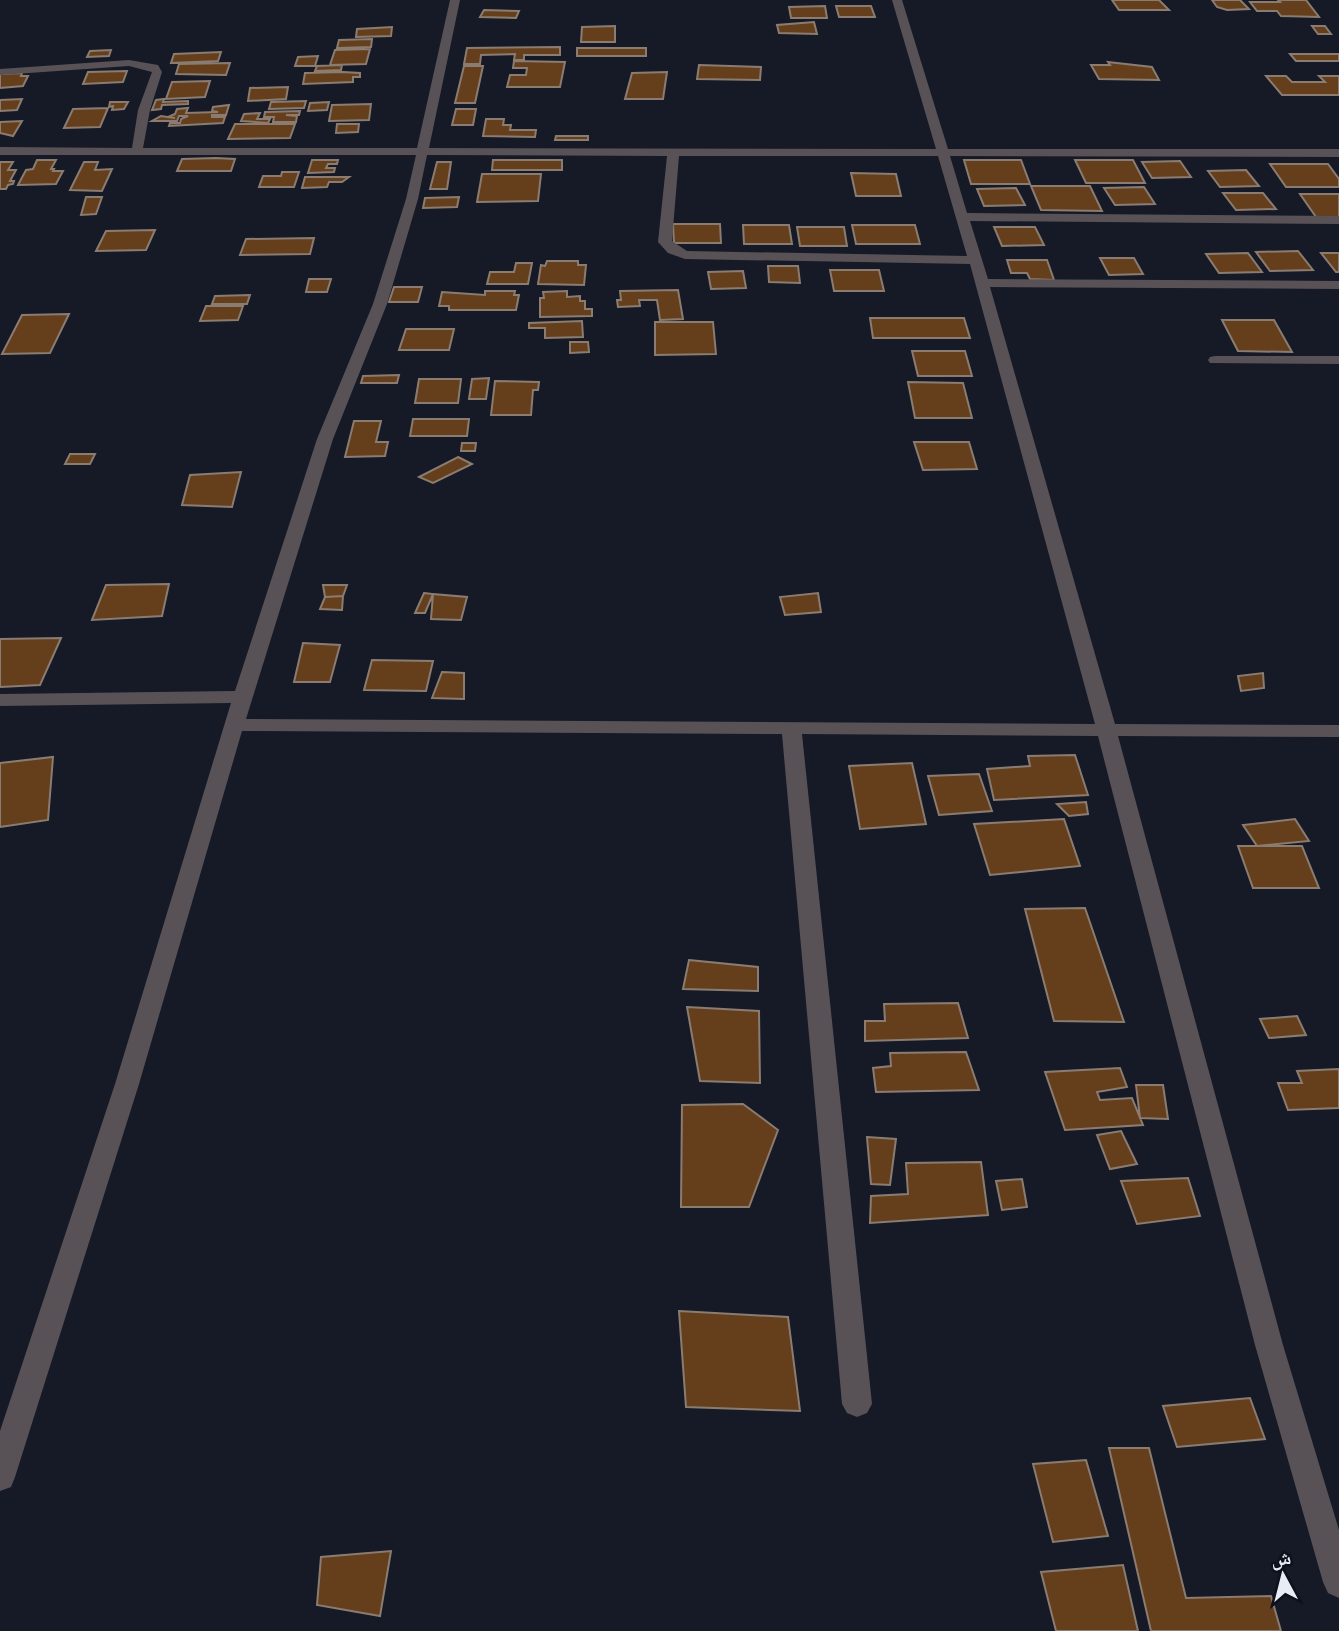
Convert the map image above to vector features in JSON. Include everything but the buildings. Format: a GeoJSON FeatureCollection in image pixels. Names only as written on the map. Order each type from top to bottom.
{"type":"FeatureCollection","features":[{"type":"Feature","properties":{"kind":"street"},"geometry":{"type":"LineString","coordinates":[[0,1477],[127,1084],[234,725],[325,439],[380,304],[412,199],[455,0]]}},
{"type":"Feature","properties":{"kind":"street"},"geometry":{"type":"LineString","coordinates":[[897,0],[963,217],[1108,732],[1269,1345],[1339,1582]]}},
{"type":"Feature","properties":{"kind":"street"},"geometry":{"type":"LineString","coordinates":[[0,72],[129,64],[154,67],[157,72],[144,110],[137,151]]}},
{"type":"Feature","properties":{"kind":"street"},"geometry":{"type":"LineString","coordinates":[[0,151],[1339,153]]}},
{"type":"Feature","properties":{"kind":"street"},"geometry":{"type":"LineString","coordinates":[[673,153],[665,242],[673,250],[685,255],[975,260]]}},
{"type":"Feature","properties":{"kind":"street"},"geometry":{"type":"LineString","coordinates":[[963,217],[1339,220]]}},
{"type":"Feature","properties":{"kind":"street"},"geometry":{"type":"LineString","coordinates":[[982,283],[1339,285]]}},
{"type":"Feature","properties":{"kind":"street"},"geometry":{"type":"LineString","coordinates":[[1215,360],[1339,360]]}},
{"type":"Feature","properties":{"kind":"street"},"geometry":{"type":"LineString","coordinates":[[0,700],[243,697]]}},
{"type":"Feature","properties":{"kind":"street"},"geometry":{"type":"LineString","coordinates":[[234,725],[1108,732],[1339,731]]}},
{"type":"Feature","properties":{"kind":"street"},"geometry":{"type":"LineString","coordinates":[[792,730],[857,1404]]}}]}
